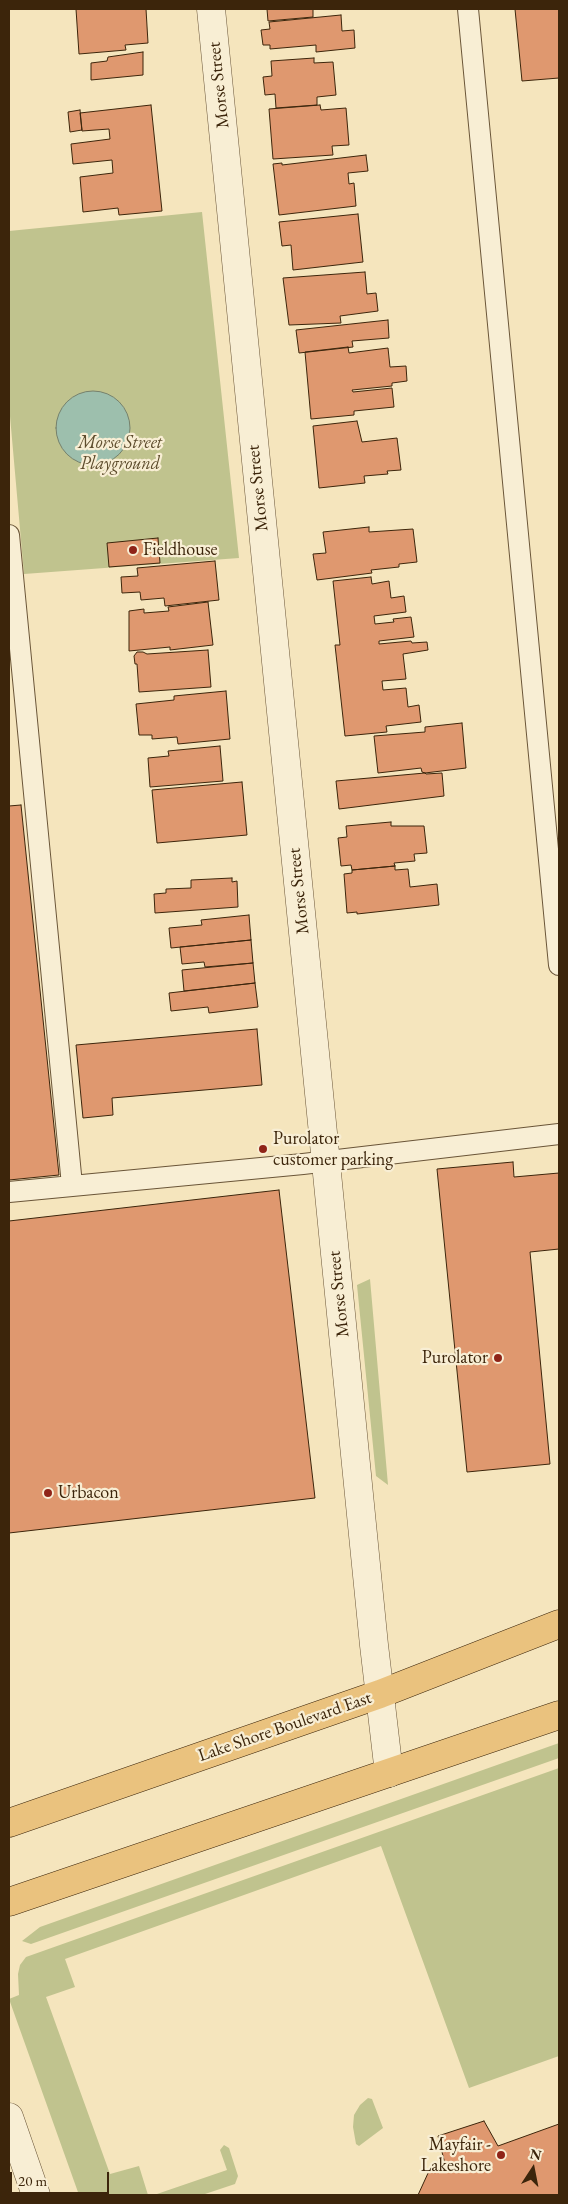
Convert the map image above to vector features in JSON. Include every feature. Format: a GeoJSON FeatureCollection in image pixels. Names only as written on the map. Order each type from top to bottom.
{"type":"FeatureCollection","features":[{"type":"Feature","properties":{"kind":"highway","name":"Lake Shore Boulevard East"},"geometry":{"type":"LineString","coordinates":[[9,1823],[380,1694],[559,1624]]}},
{"type":"Feature","properties":{"kind":"highway"},"geometry":{"type":"LineString","coordinates":[[9,1902],[559,1715]]}},
{"type":"Feature","properties":{"kind":"street","name":"Morse Street"},"geometry":{"type":"LineString","coordinates":[[211,9],[389,1773]]}},
{"type":"Feature","properties":{"kind":"street"},"geometry":{"type":"LineString","coordinates":[[9,2117],[36,2195]]}},
{"type":"Feature","properties":{"kind":"lane"},"geometry":{"type":"LineString","coordinates":[[468,9],[559,965]]}},
{"type":"Feature","properties":{"kind":"lane"},"geometry":{"type":"LineString","coordinates":[[9,535],[72,1185]]}},
{"type":"Feature","properties":{"kind":"lane"},"geometry":{"type":"LineString","coordinates":[[9,1192],[326,1161],[559,1134]]}},
{"type":"Feature","properties":{"kind":"green space","name":"Morse Street Playground"},"geometry":{"type":"Polygon","coordinates":[[[202,212],[239,558],[24,574],[9,405],[9,231],[202,212]]]}},
{"type":"Feature","properties":{"kind":"green space"},"geometry":{"type":"Polygon","coordinates":[[[370,1279],[388,1485],[376,1476],[357,1285],[370,1279]]]}},
{"type":"Feature","properties":{"kind":"green space"},"geometry":{"type":"Polygon","coordinates":[[[559,1743],[559,1758],[31,1944],[22,1941],[40,1927],[559,1743]]]}},
{"type":"Feature","properties":{"kind":"green space"},"geometry":{"type":"Polygon","coordinates":[[[559,1768],[559,2056],[469,2088],[381,1846],[65,1959],[75,1987],[46,1997],[110,2174],[139,2166],[148,2195],[79,2195],[9,1999],[19,1995],[18,1974],[20,1965],[26,1957],[559,1768]]]}},
{"type":"Feature","properties":{"kind":"green space"},"geometry":{"type":"Polygon","coordinates":[[[368,2098],[372,2099],[383,2128],[359,2146],[356,2144],[353,2127],[354,2115],[360,2105],[368,2098]]]}},
{"type":"Feature","properties":{"kind":"green space"},"geometry":{"type":"Polygon","coordinates":[[[224,2145],[229,2148],[238,2176],[235,2184],[202,2195],[154,2195],[227,2170],[220,2150],[224,2145]]]}},
{"type":"Feature","properties":{"kind":"shaded area"},"geometry":{"type":"Polygon","coordinates":[[[86,391],[100,391],[114,397],[124,407],[130,421],[128,442],[114,459],[100,465],[86,465],[72,459],[62,449],[56,435],[56,421],[62,407],[72,397],[86,391]]]}},
{"type":"Feature","properties":{"kind":"building"},"geometry":{"type":"Polygon","coordinates":[[[76,9],[146,9],[148,43],[125,45],[126,50],[79,54],[76,9]]]}},
{"type":"Feature","properties":{"kind":"building"},"geometry":{"type":"Polygon","coordinates":[[[267,9],[313,9],[313,17],[268,21],[267,9]]]}},
{"type":"Feature","properties":{"kind":"building"},"geometry":{"type":"Polygon","coordinates":[[[515,9],[559,9],[559,78],[522,81],[515,9]]]}},
{"type":"Feature","properties":{"kind":"building"},"geometry":{"type":"Polygon","coordinates":[[[341,15],[342,31],[354,30],[355,48],[316,52],[316,45],[270,49],[270,45],[263,45],[261,30],[270,29],[269,22],[341,15]]]}},
{"type":"Feature","properties":{"kind":"building"},"geometry":{"type":"Polygon","coordinates":[[[143,52],[143,75],[91,80],[91,63],[107,61],[108,57],[143,52]]]}},
{"type":"Feature","properties":{"kind":"building"},"geometry":{"type":"Polygon","coordinates":[[[314,58],[314,63],[333,62],[336,95],[317,97],[317,105],[276,108],[275,94],[265,95],[263,77],[272,76],[271,61],[314,58]]]}},
{"type":"Feature","properties":{"kind":"building"},"geometry":{"type":"Polygon","coordinates":[[[151,105],[162,211],[119,215],[118,208],[83,212],[80,177],[113,173],[112,160],[73,164],[71,144],[110,139],[109,129],[82,131],[80,113],[151,105]]]}},
{"type":"Feature","properties":{"kind":"building"},"geometry":{"type":"Polygon","coordinates":[[[320,105],[321,110],[346,108],[349,145],[332,146],[333,155],[273,159],[269,109],[320,105]]]}},
{"type":"Feature","properties":{"kind":"building"},"geometry":{"type":"Polygon","coordinates":[[[80,110],[82,130],[70,132],[68,112],[80,110]]]}},
{"type":"Feature","properties":{"kind":"building"},"geometry":{"type":"Polygon","coordinates":[[[366,155],[368,171],[348,173],[349,184],[354,183],[356,206],[279,215],[273,164],[282,163],[282,165],[366,155]]]}},
{"type":"Feature","properties":{"kind":"building"},"geometry":{"type":"Polygon","coordinates":[[[358,214],[363,262],[293,270],[291,245],[282,246],[279,222],[358,214]]]}},
{"type":"Feature","properties":{"kind":"building"},"geometry":{"type":"Polygon","coordinates":[[[365,272],[367,294],[376,293],[378,311],[340,316],[341,323],[289,325],[283,278],[365,272]]]}},
{"type":"Feature","properties":{"kind":"building"},"geometry":{"type":"Polygon","coordinates":[[[388,320],[389,338],[352,341],[353,347],[299,353],[296,330],[388,320]]]}},
{"type":"Feature","properties":{"kind":"building"},"geometry":{"type":"Polygon","coordinates":[[[348,347],[349,353],[388,348],[390,367],[406,366],[407,381],[392,383],[392,386],[352,390],[353,392],[392,388],[394,407],[354,411],[354,415],[311,419],[305,352],[348,347]]]}},
{"type":"Feature","properties":{"kind":"building"},"geometry":{"type":"Polygon","coordinates":[[[357,421],[362,442],[397,438],[401,470],[387,471],[388,474],[364,476],[365,483],[319,488],[313,426],[357,421]]]}},
{"type":"Feature","properties":{"kind":"building"},"geometry":{"type":"Polygon","coordinates":[[[369,527],[369,532],[413,529],[417,562],[399,564],[399,567],[371,570],[372,573],[317,580],[313,554],[326,553],[323,532],[369,527]]]}},
{"type":"Feature","properties":{"kind":"building","name":"Fieldhouse"},"geometry":{"type":"Polygon","coordinates":[[[158,538],[160,563],[109,567],[107,543],[158,538]]]}},
{"type":"Feature","properties":{"kind":"building"},"geometry":{"type":"Polygon","coordinates":[[[215,561],[219,600],[165,606],[164,598],[141,600],[140,592],[122,593],[121,577],[138,576],[137,568],[215,561]]]}},
{"type":"Feature","properties":{"kind":"building"},"geometry":{"type":"Polygon","coordinates":[[[371,577],[372,584],[389,581],[391,598],[404,596],[406,612],[374,616],[375,624],[394,622],[393,619],[411,617],[414,637],[379,641],[379,644],[411,641],[412,643],[427,642],[428,650],[403,654],[406,679],[382,681],[383,690],[406,688],[408,707],[419,705],[421,722],[386,726],[387,732],[345,736],[335,645],[340,645],[333,581],[371,577]]]}},
{"type":"Feature","properties":{"kind":"building"},"geometry":{"type":"Polygon","coordinates":[[[208,602],[213,645],[170,650],[170,647],[129,651],[129,611],[144,609],[144,613],[169,611],[168,607],[208,602]]]}},
{"type":"Feature","properties":{"kind":"building"},"geometry":{"type":"Polygon","coordinates":[[[208,650],[211,687],[139,692],[137,664],[135,664],[134,656],[137,652],[147,654],[208,650]]]}},
{"type":"Feature","properties":{"kind":"building"},"geometry":{"type":"Polygon","coordinates":[[[226,691],[230,739],[178,744],[177,737],[152,739],[152,735],[139,735],[136,704],[174,700],[174,696],[226,691]]]}},
{"type":"Feature","properties":{"kind":"building"},"geometry":{"type":"Polygon","coordinates":[[[462,723],[466,768],[425,773],[422,772],[421,768],[378,773],[374,736],[425,732],[425,727],[462,723]]]}},
{"type":"Feature","properties":{"kind":"building"},"geometry":{"type":"Polygon","coordinates":[[[220,746],[223,781],[150,787],[148,758],[169,756],[168,751],[220,746]]]}},
{"type":"Feature","properties":{"kind":"building"},"geometry":{"type":"Polygon","coordinates":[[[442,773],[444,796],[339,809],[336,781],[442,773]]]}},
{"type":"Feature","properties":{"kind":"building"},"geometry":{"type":"Polygon","coordinates":[[[242,782],[247,835],[157,843],[152,790],[242,782]]]}},
{"type":"Feature","properties":{"kind":"building"},"geometry":{"type":"Polygon","coordinates":[[[21,805],[59,1175],[9,1180],[9,806],[21,805]]]}},
{"type":"Feature","properties":{"kind":"building"},"geometry":{"type":"Polygon","coordinates":[[[391,822],[391,826],[424,826],[427,853],[414,854],[415,861],[394,863],[395,866],[352,870],[351,865],[341,866],[338,838],[347,837],[346,826],[391,822]]]}},
{"type":"Feature","properties":{"kind":"building"},"geometry":{"type":"Polygon","coordinates":[[[395,866],[395,870],[408,869],[410,887],[437,884],[439,905],[357,914],[357,912],[347,913],[344,874],[352,873],[352,870],[395,866]]]}},
{"type":"Feature","properties":{"kind":"building"},"geometry":{"type":"Polygon","coordinates":[[[232,878],[232,882],[237,881],[238,907],[155,913],[154,894],[166,893],[166,889],[191,888],[191,880],[232,878]]]}},
{"type":"Feature","properties":{"kind":"building"},"geometry":{"type":"Polygon","coordinates":[[[249,915],[251,940],[171,948],[169,928],[202,925],[201,920],[249,915]]]}},
{"type":"Feature","properties":{"kind":"building"},"geometry":{"type":"Polygon","coordinates":[[[251,940],[253,963],[205,967],[204,962],[182,964],[180,947],[251,940]]]}},
{"type":"Feature","properties":{"kind":"building"},"geometry":{"type":"Polygon","coordinates":[[[253,963],[255,983],[184,991],[182,970],[253,963]]]}},
{"type":"Feature","properties":{"kind":"building"},"geometry":{"type":"Polygon","coordinates":[[[255,983],[258,1007],[209,1013],[208,1007],[171,1011],[169,993],[255,983]]]}},
{"type":"Feature","properties":{"kind":"building"},"geometry":{"type":"Polygon","coordinates":[[[257,1029],[262,1085],[112,1098],[113,1115],[83,1118],[76,1045],[257,1029]]]}},
{"type":"Feature","properties":{"kind":"building","name":"Purolator"},"geometry":{"type":"Polygon","coordinates":[[[513,1162],[514,1177],[559,1173],[559,1249],[530,1252],[550,1464],[467,1472],[437,1169],[513,1162]]]}},
{"type":"Feature","properties":{"kind":"building"},"geometry":{"type":"Polygon","coordinates":[[[279,1190],[315,1498],[9,1533],[9,1221],[279,1190]]]}},
{"type":"Feature","properties":{"kind":"building","name":"Mayfair - Lakeshore"},"geometry":{"type":"Polygon","coordinates":[[[484,2121],[498,2146],[559,2124],[559,2195],[418,2195],[429,2171],[445,2164],[438,2136],[484,2121]]]}},
{"type":"Feature","properties":{"kind":"place","name":"Fieldhouse"},"geometry":{"type":"Point","coordinates":[133,550]}},
{"type":"Feature","properties":{"kind":"place","name":"Purolator customer parking"},"geometry":{"type":"Point","coordinates":[263,1149]}},
{"type":"Feature","properties":{"kind":"place","name":"Purolator"},"geometry":{"type":"Point","coordinates":[498,1358]}},
{"type":"Feature","properties":{"kind":"place","name":"Urbacon"},"geometry":{"type":"Point","coordinates":[48,1493]}},
{"type":"Feature","properties":{"kind":"place","name":"Mayfair - Lakeshore"},"geometry":{"type":"Point","coordinates":[501,2155]}}]}
